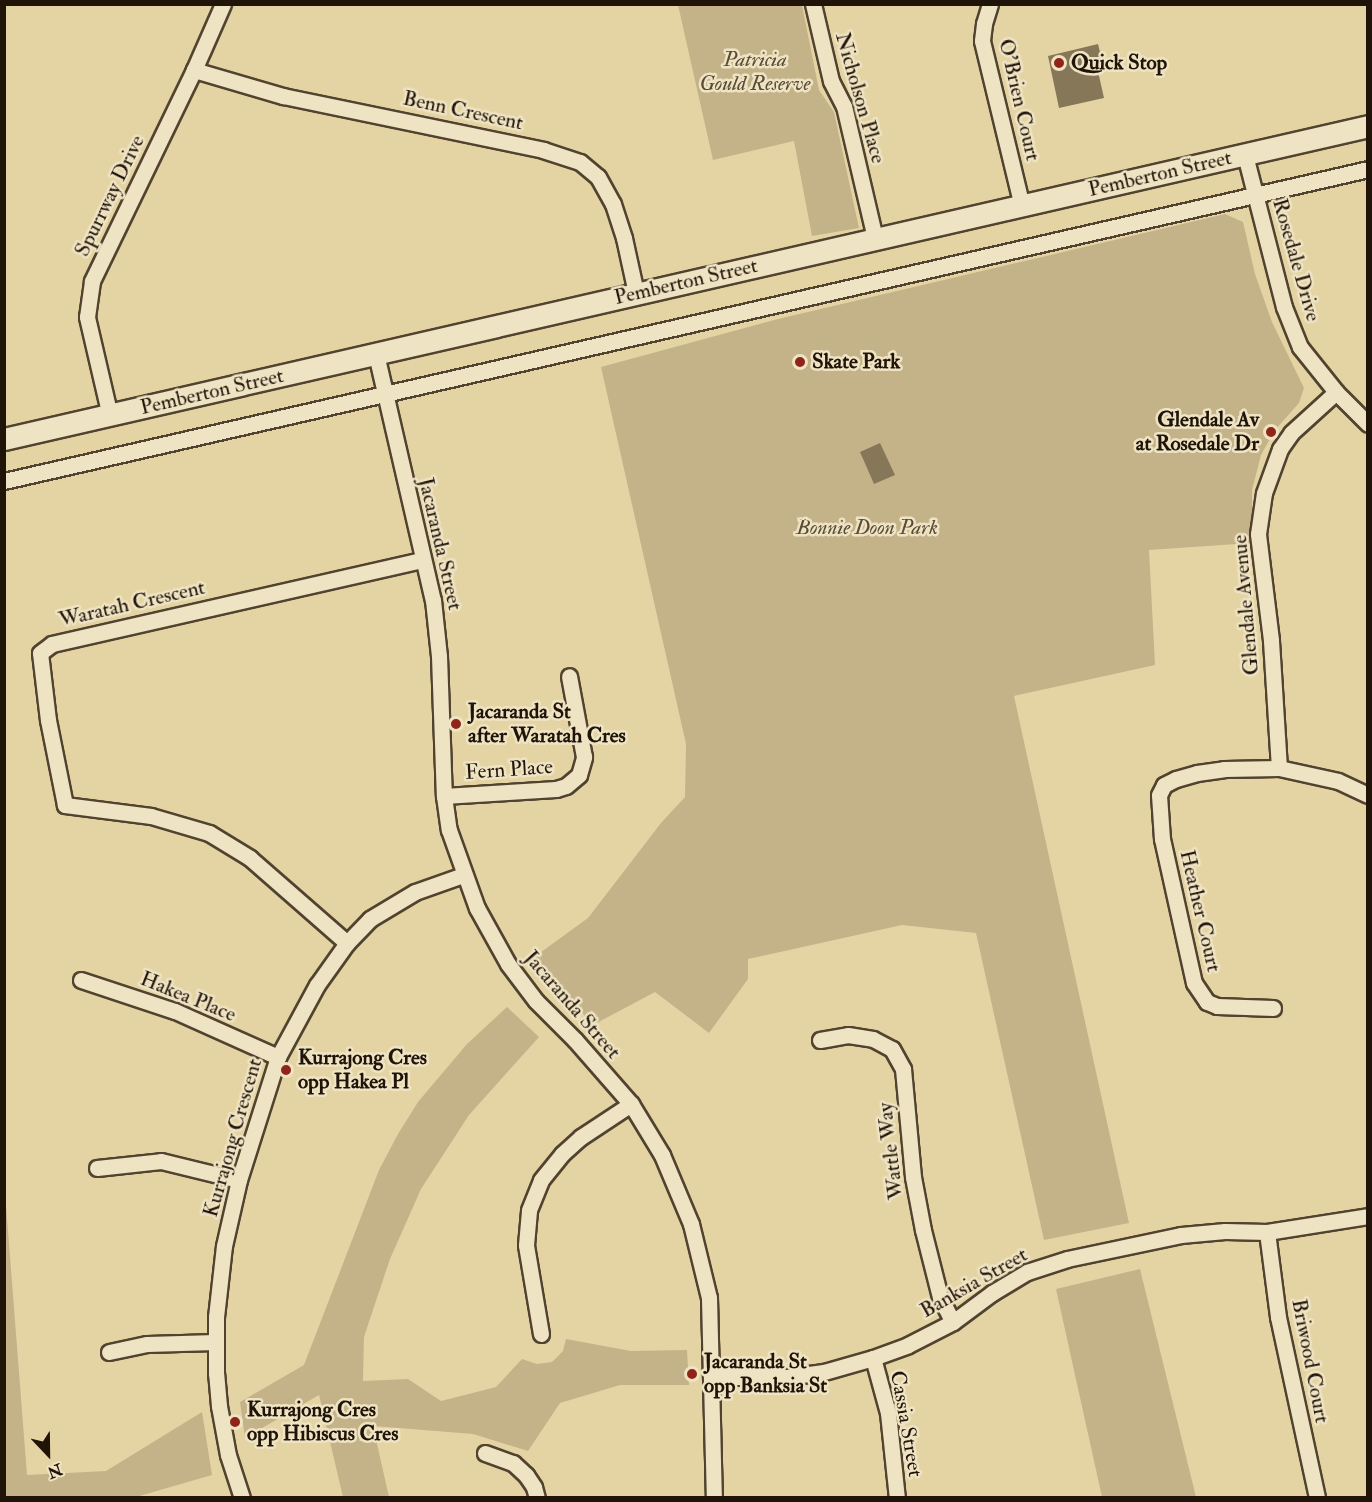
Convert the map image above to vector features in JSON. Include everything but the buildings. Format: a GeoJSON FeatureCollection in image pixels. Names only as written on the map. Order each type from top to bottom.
{"type":"FeatureCollection","features":[{"type":"Feature","properties":{"kind":"main road","name":"Pemberton Street"},"geometry":{"type":"LineString","coordinates":[[4,439],[636,292],[1368,126]]}},
{"type":"Feature","properties":{"kind":"street","name":"Spurrway Drive"},"geometry":{"type":"LineString","coordinates":[[110,416],[87,317],[92,281],[194,70],[223,4]]}},
{"type":"Feature","properties":{"kind":"street","name":"Nicholson Place"},"geometry":{"type":"LineString","coordinates":[[813,4],[831,81],[844,106],[875,238]]}},
{"type":"Feature","properties":{"kind":"street","name":"O'Brien Court"},"geometry":{"type":"LineString","coordinates":[[990,4],[982,41],[1022,206]]}},
{"type":"Feature","properties":{"kind":"street","name":"Benn Crescent"},"geometry":{"type":"LineString","coordinates":[[194,70],[283,96],[543,150],[580,162],[598,177],[613,204],[624,238],[636,292]]}},
{"type":"Feature","properties":{"kind":"street","name":"Rosedale Drive"},"geometry":{"type":"LineString","coordinates":[[1245,155],[1284,307],[1300,347],[1336,392],[1368,424]]}},
{"type":"Feature","properties":{"kind":"street","name":"Pemberton Street"},"geometry":{"type":"LineString","coordinates":[[4,481],[1368,169]]}},
{"type":"Feature","properties":{"kind":"street","name":"Jacaranda Street"},"geometry":{"type":"LineString","coordinates":[[376,354],[437,626],[444,796],[449,830],[463,875],[477,908],[508,964],[536,1001],[575,1040],[631,1104],[662,1155],[698,1245],[709,1298],[714,1497]]}},
{"type":"Feature","properties":{"kind":"street","name":"Glendale Avenue"},"geometry":{"type":"LineString","coordinates":[[1279,768],[1271,640],[1258,534],[1264,493],[1280,449],[1291,433],[1336,392]]}},
{"type":"Feature","properties":{"kind":"street","name":"Waratah Crescent"},"geometry":{"type":"LineString","coordinates":[[347,943],[250,858],[209,833],[151,816],[65,805],[48,720],[40,652],[52,644],[423,560]]}},
{"type":"Feature","properties":{"kind":"street","name":"Fern Place"},"geometry":{"type":"LineString","coordinates":[[444,796],[556,789],[566,786],[579,775],[584,757],[568,676]]}},
{"type":"Feature","properties":{"kind":"street","name":"Heather Court"},"geometry":{"type":"LineString","coordinates":[[1273,1008],[1217,1006],[1207,1002],[1194,983],[1162,839],[1159,795],[1164,785],[1197,773],[1279,768]]}},
{"type":"Feature","properties":{"kind":"street"},"geometry":{"type":"LineString","coordinates":[[1279,768],[1338,781],[1368,795]]}},
{"type":"Feature","properties":{"kind":"street","name":"Kurrajong Crescent"},"geometry":{"type":"LineString","coordinates":[[242,1497],[234,1477],[224,1436],[216,1374],[215,1342],[219,1275],[239,1180],[278,1057],[316,985],[347,943],[370,919],[398,900],[463,875]]}},
{"type":"Feature","properties":{"kind":"street","name":"Hakea Place"},"geometry":{"type":"LineString","coordinates":[[81,980],[175,1011],[278,1057]]}},
{"type":"Feature","properties":{"kind":"street","name":"Wattle Way"},"geometry":{"type":"LineString","coordinates":[[820,1040],[848,1035],[873,1039],[892,1049],[903,1069],[913,1177],[921,1219],[940,1297],[953,1322]]}},
{"type":"Feature","properties":{"kind":"street"},"geometry":{"type":"LineString","coordinates":[[541,1334],[526,1245],[529,1210],[541,1180],[562,1154],[581,1137],[631,1104]]}},
{"type":"Feature","properties":{"kind":"street"},"geometry":{"type":"LineString","coordinates":[[97,1168],[161,1161],[239,1180]]}},
{"type":"Feature","properties":{"kind":"street","name":"Banksia Street"},"geometry":{"type":"LineString","coordinates":[[711,1377],[787,1377],[824,1372],[873,1358],[908,1345],[953,1322],[992,1293],[1027,1272],[1067,1259],[1181,1235],[1225,1231],[1267,1232],[1368,1216]]}},
{"type":"Feature","properties":{"kind":"street","name":"Briwood Court"},"geometry":{"type":"LineString","coordinates":[[1267,1232],[1278,1317],[1317,1497]]}},
{"type":"Feature","properties":{"kind":"street"},"geometry":{"type":"LineString","coordinates":[[109,1352],[147,1344],[215,1342]]}},
{"type":"Feature","properties":{"kind":"street","name":"Cassia Street"},"geometry":{"type":"LineString","coordinates":[[873,1358],[888,1413],[897,1497]]}},
{"type":"Feature","properties":{"kind":"street"},"geometry":{"type":"LineString","coordinates":[[485,1453],[513,1462],[526,1475],[537,1497]]}},
{"type":"Feature","properties":{"kind":"green space","name":"Patricia Gould Reserve"},"geometry":{"type":"Polygon","coordinates":[[[678,5],[802,5],[819,90],[834,112],[859,228],[812,236],[794,141],[713,160],[678,5]]]}},
{"type":"Feature","properties":{"kind":"green space","name":"Bonnie Doon Park"},"geometry":{"type":"Polygon","coordinates":[[[1225,214],[1243,222],[1255,274],[1272,322],[1304,388],[1299,403],[1275,430],[1261,455],[1252,490],[1252,543],[1149,550],[1155,665],[1014,696],[1129,1223],[1044,1240],[976,933],[902,925],[748,959],[748,979],[709,1033],[655,992],[593,1025],[533,958],[588,918],[661,823],[685,797],[686,744],[601,367],[778,319],[1225,214]]]}},
{"type":"Feature","properties":{"kind":"green space"},"geometry":{"type":"Polygon","coordinates":[[[507,1007],[539,1037],[469,1115],[421,1189],[390,1259],[364,1337],[363,1381],[408,1379],[441,1401],[496,1387],[522,1359],[537,1364],[552,1362],[563,1351],[566,1339],[631,1351],[687,1350],[689,1385],[620,1385],[560,1403],[528,1451],[473,1434],[373,1426],[389,1497],[343,1497],[319,1395],[245,1438],[240,1402],[304,1365],[379,1170],[398,1134],[418,1102],[467,1044],[507,1007]]]}},
{"type":"Feature","properties":{"kind":"green space"},"geometry":{"type":"Polygon","coordinates":[[[5,1192],[27,1475],[106,1471],[202,1412],[212,1475],[136,1497],[5,1497],[5,1192]]]}},
{"type":"Feature","properties":{"kind":"green space"},"geometry":{"type":"Polygon","coordinates":[[[1140,1269],[1196,1497],[1102,1497],[1056,1289],[1140,1269]]]}},
{"type":"Feature","properties":{"kind":"place","name":"Quick Stop"},"geometry":{"type":"Point","coordinates":[1059,63]}},
{"type":"Feature","properties":{"kind":"place","name":"Skate Park"},"geometry":{"type":"Point","coordinates":[800,362]}},
{"type":"Feature","properties":{"kind":"place","name":"Glendale Av at Rosedale Dr"},"geometry":{"type":"Point","coordinates":[1271,432]}},
{"type":"Feature","properties":{"kind":"place","name":"Jacaranda St after Waratah Cres"},"geometry":{"type":"Point","coordinates":[456,724]}},
{"type":"Feature","properties":{"kind":"place","name":"Kurrajong Cres opp Hakea Pl"},"geometry":{"type":"Point","coordinates":[286,1070]}},
{"type":"Feature","properties":{"kind":"place","name":"Jacaranda St opp Banksia St"},"geometry":{"type":"Point","coordinates":[692,1374]}},
{"type":"Feature","properties":{"kind":"place","name":"Kurrajong Cres opp Hibiscus Cres"},"geometry":{"type":"Point","coordinates":[235,1422]}}]}
